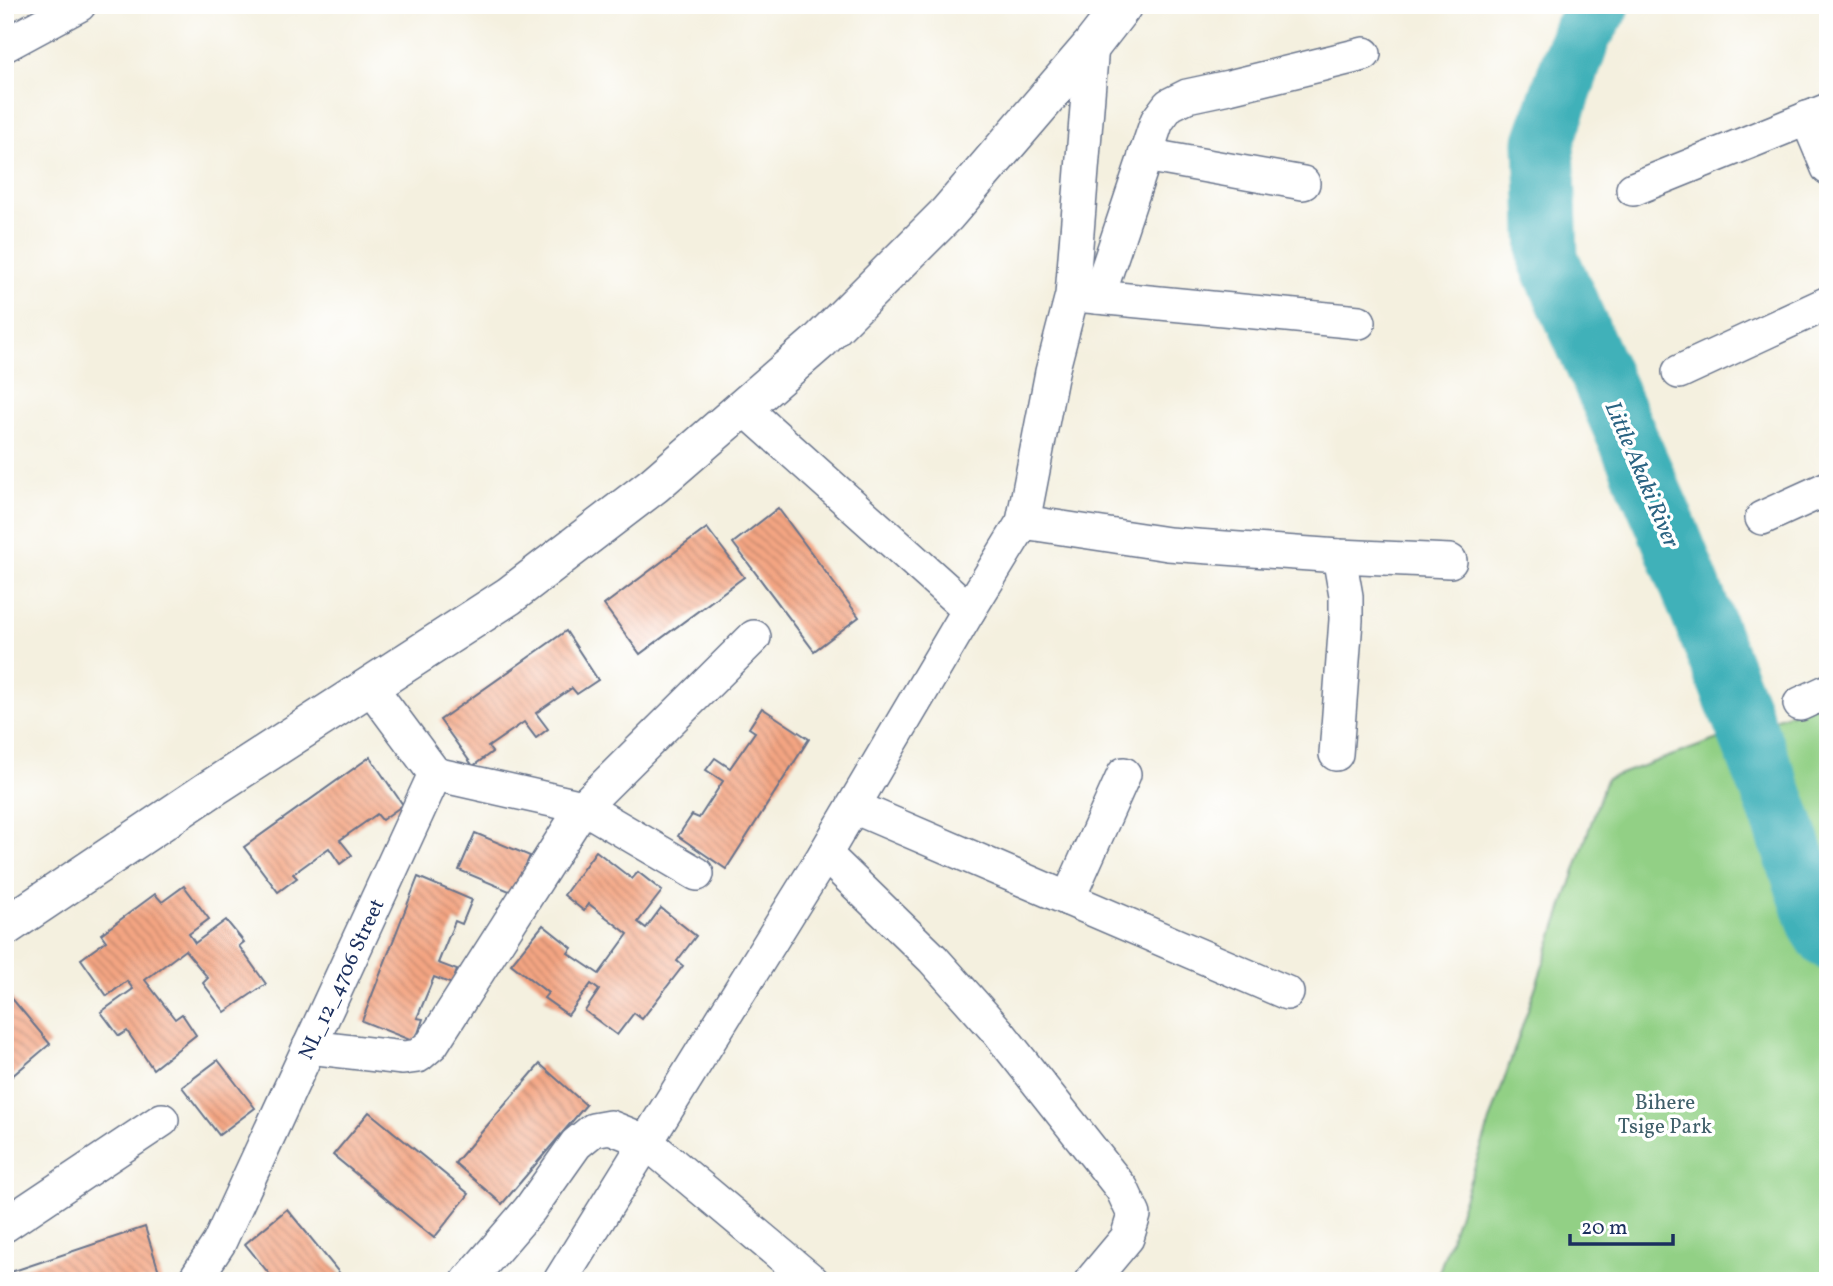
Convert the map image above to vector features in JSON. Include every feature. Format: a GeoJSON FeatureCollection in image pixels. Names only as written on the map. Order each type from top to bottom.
{"type":"FeatureCollection","features":[{"type":"Feature","properties":{"kind":"street"},"geometry":{"type":"LineString","coordinates":[[5,45],[79,5]]}},
{"type":"Feature","properties":{"kind":"street"},"geometry":{"type":"LineString","coordinates":[[5,927],[209,790],[509,596],[654,485],[820,341],[947,214],[1123,5]]}},
{"type":"Feature","properties":{"kind":"street"},"geometry":{"type":"LineString","coordinates":[[1085,296],[1092,45]]}},
{"type":"Feature","properties":{"kind":"street"},"geometry":{"type":"LineString","coordinates":[[560,1281],[854,807],[1023,522],[1052,372],[1157,121],[1169,105],[1187,96],[1364,54]]}},
{"type":"Feature","properties":{"kind":"street"},"geometry":{"type":"LineString","coordinates":[[1633,189],[1818,114],[1828,168]]}},
{"type":"Feature","properties":{"kind":"street"},"geometry":{"type":"LineString","coordinates":[[1145,155],[1303,183]]}},
{"type":"Feature","properties":{"kind":"street"},"geometry":{"type":"LineString","coordinates":[[1085,296],[1359,322]]}},
{"type":"Feature","properties":{"kind":"street"},"geometry":{"type":"LineString","coordinates":[[1679,372],[1828,303]]}},
{"type":"Feature","properties":{"kind":"street"},"geometry":{"type":"LineString","coordinates":[[744,408],[969,610]]}},
{"type":"Feature","properties":{"kind":"street"},"geometry":{"type":"LineString","coordinates":[[1762,518],[1828,488]]}},
{"type":"Feature","properties":{"kind":"street"},"geometry":{"type":"LineString","coordinates":[[1023,522],[1167,544],[1450,561]]}},
{"type":"Feature","properties":{"kind":"street"},"geometry":{"type":"LineString","coordinates":[[1336,754],[1346,620],[1346,596],[1339,556]]}},
{"type":"Feature","properties":{"kind":"street"},"geometry":{"type":"LineString","coordinates":[[309,1047],[403,1058],[418,1056],[432,1044],[583,807],[754,637]]}},
{"type":"Feature","properties":{"kind":"street"},"geometry":{"type":"LineString","coordinates":[[369,685],[436,774],[583,807],[697,874]]}},
{"type":"Feature","properties":{"kind":"street","name":"NL_12_4706 Street"},"geometry":{"type":"LineString","coordinates":[[194,1281],[219,1243],[436,774]]}},
{"type":"Feature","properties":{"kind":"street"},"geometry":{"type":"LineString","coordinates":[[1068,899],[1124,774]]}},
{"type":"Feature","properties":{"kind":"street"},"geometry":{"type":"LineString","coordinates":[[854,807],[1287,993]]}},
{"type":"Feature","properties":{"kind":"street"},"geometry":{"type":"LineString","coordinates":[[825,854],[933,959],[998,1032],[1122,1189],[1134,1214],[1126,1238],[1091,1281]]}},
{"type":"Feature","properties":{"kind":"street"},"geometry":{"type":"LineString","coordinates":[[5,1225],[162,1120]]}},
{"type":"Feature","properties":{"kind":"street"},"geometry":{"type":"LineString","coordinates":[[468,1281],[530,1209],[576,1144],[593,1129],[610,1127],[645,1141],[812,1281]]}},
{"type":"Feature","properties":{"kind":"green space","name":"Bihere Tsige Park"},"geometry":{"type":"Polygon","coordinates":[[[1828,700],[1828,1281],[1436,1281],[1606,779],[1828,700]]]}},
{"type":"Feature","properties":{"kind":"building"},"geometry":{"type":"Polygon","coordinates":[[[778,508],[859,617],[814,651],[733,543],[778,508]]]}},
{"type":"Feature","properties":{"kind":"building"},"geometry":{"type":"Polygon","coordinates":[[[707,528],[744,577],[640,654],[604,605],[707,528]]]}},
{"type":"Feature","properties":{"kind":"building"},"geometry":{"type":"Polygon","coordinates":[[[566,631],[598,680],[577,694],[572,688],[536,713],[548,729],[536,738],[524,722],[488,747],[492,752],[473,766],[440,720],[566,631]]]}},
{"type":"Feature","properties":{"kind":"building"},"geometry":{"type":"Polygon","coordinates":[[[762,708],[809,739],[726,869],[678,836],[692,815],[699,818],[723,781],[706,770],[715,758],[730,768],[755,732],[749,728],[762,708]]]}},
{"type":"Feature","properties":{"kind":"building"},"geometry":{"type":"Polygon","coordinates":[[[370,757],[403,805],[382,820],[377,814],[340,840],[352,855],[340,864],[329,848],[293,874],[297,878],[278,892],[244,847],[370,757]]]}},
{"type":"Feature","properties":{"kind":"building"},"geometry":{"type":"Polygon","coordinates":[[[475,833],[530,856],[514,893],[459,870],[475,833]]]}},
{"type":"Feature","properties":{"kind":"building"},"geometry":{"type":"Polygon","coordinates":[[[596,851],[632,879],[638,872],[662,891],[638,922],[646,928],[661,908],[696,936],[677,961],[683,966],[642,1019],[634,1013],[617,1035],[585,1011],[599,990],[591,984],[568,1015],[544,998],[548,993],[511,964],[543,925],[572,948],[568,953],[599,974],[628,934],[589,904],[584,911],[564,895],[596,851]]]}},
{"type":"Feature","properties":{"kind":"building"},"geometry":{"type":"Polygon","coordinates":[[[418,877],[472,900],[462,924],[455,921],[438,963],[457,970],[452,984],[434,977],[417,1018],[423,1019],[415,1042],[362,1021],[418,877]]]}},
{"type":"Feature","properties":{"kind":"building"},"geometry":{"type":"Polygon","coordinates":[[[184,886],[209,919],[189,934],[195,943],[226,920],[244,942],[239,946],[266,984],[225,1012],[203,983],[208,978],[185,950],[145,980],[175,1019],[182,1014],[196,1035],[153,1069],[127,1031],[119,1036],[101,1012],[133,989],[127,981],[107,996],[81,959],[106,941],[101,934],[155,894],[162,902],[184,886]]]}},
{"type":"Feature","properties":{"kind":"building"},"geometry":{"type":"Polygon","coordinates":[[[9,995],[50,1044],[5,1082],[5,999],[9,995]]]}},
{"type":"Feature","properties":{"kind":"building"},"geometry":{"type":"Polygon","coordinates":[[[218,1060],[255,1108],[219,1135],[182,1087],[218,1060]]]}},
{"type":"Feature","properties":{"kind":"building"},"geometry":{"type":"Polygon","coordinates":[[[540,1064],[586,1105],[502,1204],[455,1163],[540,1064]]]}},
{"type":"Feature","properties":{"kind":"building"},"geometry":{"type":"Polygon","coordinates":[[[369,1112],[469,1194],[434,1238],[333,1155],[369,1112]]]}},
{"type":"Feature","properties":{"kind":"building"},"geometry":{"type":"Polygon","coordinates":[[[287,1209],[346,1281],[275,1281],[245,1244],[287,1209]]]}},
{"type":"Feature","properties":{"kind":"building"},"geometry":{"type":"Polygon","coordinates":[[[145,1227],[162,1281],[5,1281],[5,1274],[145,1227]]]}},
{"type":"Feature","properties":{"kind":"waterway","name":"Little Akaki River"},"geometry":{"type":"LineString","coordinates":[[1600,5],[1581,35],[1544,142],[1548,258],[1666,525],[1778,808],[1819,925],[1828,939]]}}]}
